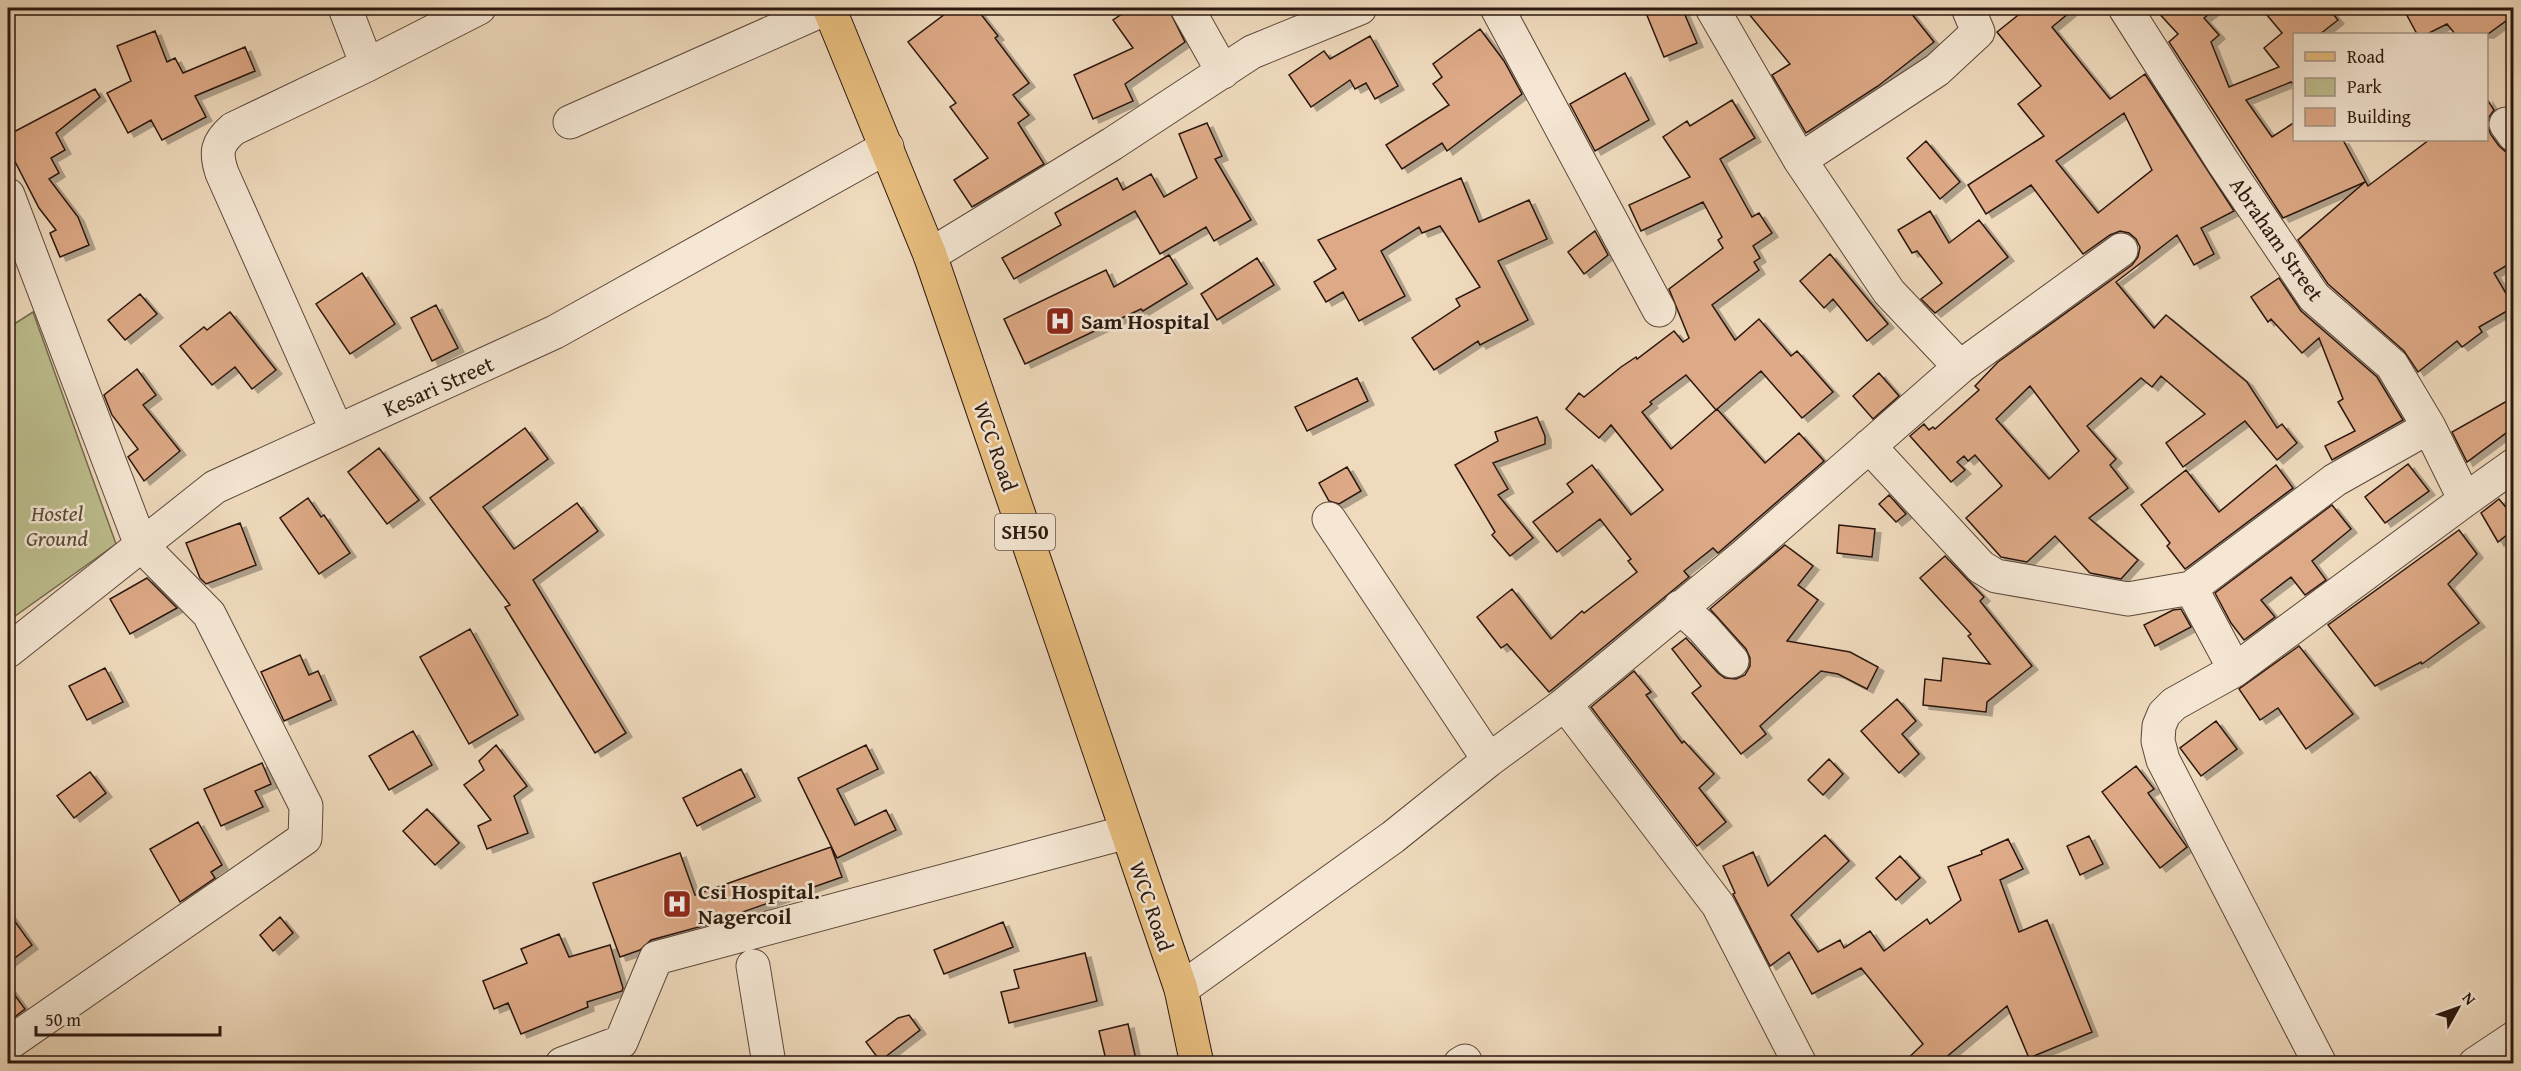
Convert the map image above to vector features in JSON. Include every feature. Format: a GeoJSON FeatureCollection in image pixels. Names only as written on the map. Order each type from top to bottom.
{"type":"FeatureCollection","features":[{"type":"Feature","properties":{"kind":"main road","name":"WCC Road"},"geometry":{"type":"LineString","coordinates":[[828,8],[930,255],[1181,989],[1197,1064]]}},
{"type":"Feature","properties":{"kind":"street"},"geometry":{"type":"LineString","coordinates":[[345,8],[367,65]]}},
{"type":"Feature","properties":{"kind":"street"},"geometry":{"type":"LineString","coordinates":[[337,431],[222,173],[218,161],[218,149],[222,139],[233,129],[479,8]]}},
{"type":"Feature","properties":{"kind":"street"},"geometry":{"type":"LineString","coordinates":[[570,122],[828,8]]}},
{"type":"Feature","properties":{"kind":"street"},"geometry":{"type":"LineString","coordinates":[[1187,8],[1223,72]]}},
{"type":"Feature","properties":{"kind":"street"},"geometry":{"type":"LineString","coordinates":[[930,255],[1112,144],[1252,52],[1360,8]]}},
{"type":"Feature","properties":{"kind":"street"},"geometry":{"type":"LineString","coordinates":[[1497,8],[1659,310]]}},
{"type":"Feature","properties":{"kind":"street"},"geometry":{"type":"LineString","coordinates":[[1712,8],[1800,160],[1889,292],[1960,367]]}},
{"type":"Feature","properties":{"kind":"street"},"geometry":{"type":"LineString","coordinates":[[1800,160],[1937,70],[1978,32],[1968,8]]}},
{"type":"Feature","properties":{"kind":"street","name":"Abraham Street"},"geometry":{"type":"LineString","coordinates":[[2125,8],[2223,162],[2314,297],[2391,365],[2429,427],[2465,500]]}},
{"type":"Feature","properties":{"kind":"street","name":"Kesari Street"},"geometry":{"type":"LineString","coordinates":[[8,651],[215,487],[555,332],[887,147]]}},
{"type":"Feature","properties":{"kind":"street"},"geometry":{"type":"LineString","coordinates":[[8,195],[141,545],[209,614],[306,806],[305,838],[8,1044]]}},
{"type":"Feature","properties":{"kind":"street"},"geometry":{"type":"LineString","coordinates":[[1181,989],[1394,837],[1489,760],[1565,704],[1745,555],[1960,367],[2121,250]]}},
{"type":"Feature","properties":{"kind":"street"},"geometry":{"type":"LineString","coordinates":[[1869,446],[1981,567],[1996,576],[2128,599],[2191,588],[2335,480],[2429,427]]}},
{"type":"Feature","properties":{"kind":"street"},"geometry":{"type":"LineString","coordinates":[[2320,1064],[2159,750],[2159,726],[2164,714],[2174,704],[2235,670],[2513,464]]}},
{"type":"Feature","properties":{"kind":"street"},"geometry":{"type":"LineString","coordinates":[[1329,519],[1489,760]]}},
{"type":"Feature","properties":{"kind":"street"},"geometry":{"type":"LineString","coordinates":[[2191,588],[2235,670]]}},
{"type":"Feature","properties":{"kind":"street"},"geometry":{"type":"LineString","coordinates":[[1680,607],[1703,628],[1732,661]]}},
{"type":"Feature","properties":{"kind":"street"},"geometry":{"type":"LineString","coordinates":[[1565,704],[1718,905],[1800,1064]]}},
{"type":"Feature","properties":{"kind":"street"},"geometry":{"type":"LineString","coordinates":[[562,1064],[621,1042],[656,958],[1127,832]]}},
{"type":"Feature","properties":{"kind":"street"},"geometry":{"type":"LineString","coordinates":[[753,966],[770,1064]]}},
{"type":"Feature","properties":{"kind":"street"},"geometry":{"type":"LineString","coordinates":[[2475,1064],[2514,1038]]}},
{"type":"Feature","properties":{"kind":"street"},"geometry":{"type":"LineString","coordinates":[[1460,1064],[1465,1061],[1466,1064]]}},
{"type":"Feature","properties":{"kind":"green space","name":"Hostel Ground"},"geometry":{"type":"Polygon","coordinates":[[[33,312],[116,544],[8,621],[8,328],[33,312]]]}},
{"type":"Feature","properties":{"kind":"building"},"geometry":{"type":"Polygon","coordinates":[[[953,8],[976,8],[998,36],[995,38],[1029,83],[1013,95],[1029,115],[1018,123],[1044,164],[972,207],[954,180],[988,158],[950,107],[956,103],[908,42],[953,8]]]}},
{"type":"Feature","properties":{"kind":"building"},"geometry":{"type":"Polygon","coordinates":[[[1131,8],[1168,8],[1185,42],[1125,84],[1133,101],[1093,119],[1074,75],[1133,48],[1113,20],[1131,8]]]}},
{"type":"Feature","properties":{"kind":"building"},"geometry":{"type":"Polygon","coordinates":[[[1644,8],[1682,8],[1697,43],[1664,57],[1644,8]]]}},
{"type":"Feature","properties":{"kind":"building"},"geometry":{"type":"Polygon","coordinates":[[[1744,8],[1907,8],[1934,42],[1878,86],[1806,133],[1772,75],[1790,64],[1744,8]]]}},
{"type":"Feature","properties":{"kind":"building"},"geometry":{"type":"Polygon","coordinates":[[[2027,8],[2075,8],[2052,27],[2110,99],[2145,74],[2234,211],[2201,228],[2214,254],[2194,265],[2177,235],[2116,282],[2154,328],[2166,315],[2247,382],[2277,428],[2282,424],[2297,443],[2277,460],[2245,421],[2183,467],[2166,443],[2205,414],[2161,376],[2152,387],[2141,378],[2087,426],[2116,459],[2110,465],[2128,488],[2089,518],[2138,560],[2121,579],[2090,573],[2055,536],[2027,562],[2001,557],[1966,518],[2002,486],[1975,455],[1968,461],[1964,456],[1957,462],[1965,470],[1951,482],[1910,436],[1924,424],[1929,430],[1933,427],[1935,429],[1979,390],[1975,386],[1998,362],[2132,265],[2138,257],[2140,247],[2136,239],[2129,233],[2120,231],[2110,235],[2083,254],[2031,185],[1986,214],[1968,185],[2044,136],[2018,104],[2041,86],[1997,32],[2027,8]],[[2124,113],[2056,161],[2098,213],[2152,170],[2124,113]],[[2030,386],[1996,419],[2049,479],[2079,451],[2030,386]]]}},
{"type":"Feature","properties":{"kind":"building"},"geometry":{"type":"Polygon","coordinates":[[[2154,8],[2217,8],[2204,18],[2219,35],[2211,42],[2229,87],[2279,67],[2264,48],[2282,33],[2261,8],[2328,8],[2338,20],[2321,33],[2293,33],[2293,84],[2291,82],[2246,100],[2272,137],[2293,123],[2293,141],[2344,141],[2368,186],[2428,141],[2488,141],[2488,128],[2499,146],[2506,152],[2514,153],[2514,261],[2494,273],[2514,307],[2479,327],[2482,332],[2462,347],[2457,341],[2418,372],[2404,351],[2328,284],[2298,240],[2365,182],[2283,218],[2169,42],[2178,34],[2154,8]]]}},
{"type":"Feature","properties":{"kind":"building"},"geometry":{"type":"Polygon","coordinates":[[[2403,8],[2514,8],[2514,15],[2488,34],[2454,33],[2447,24],[2429,33],[2416,33],[2403,8]]]}},
{"type":"Feature","properties":{"kind":"building"},"geometry":{"type":"Polygon","coordinates":[[[1480,29],[1504,61],[1522,94],[1447,151],[1442,143],[1402,169],[1386,145],[1449,105],[1433,84],[1442,77],[1433,64],[1480,29]]]}},
{"type":"Feature","properties":{"kind":"building"},"geometry":{"type":"Polygon","coordinates":[[[155,31],[167,62],[175,58],[183,73],[245,47],[255,71],[195,96],[206,117],[162,140],[151,120],[128,133],[107,93],[131,81],[117,46],[155,31]]]}},
{"type":"Feature","properties":{"kind":"building"},"geometry":{"type":"Polygon","coordinates":[[[1370,36],[1398,86],[1375,99],[1366,83],[1355,89],[1350,80],[1311,107],[1289,75],[1324,51],[1330,59],[1370,36]]]}},
{"type":"Feature","properties":{"kind":"building"},"geometry":{"type":"Polygon","coordinates":[[[1625,73],[1649,120],[1595,151],[1570,104],[1625,73]]]}},
{"type":"Feature","properties":{"kind":"building"},"geometry":{"type":"Polygon","coordinates":[[[95,89],[100,97],[56,133],[65,150],[51,158],[59,173],[49,179],[78,217],[89,245],[60,257],[50,233],[56,230],[39,208],[8,148],[8,135],[95,89]]]}},
{"type":"Feature","properties":{"kind":"building"},"geometry":{"type":"Polygon","coordinates":[[[1732,100],[1755,138],[1720,159],[1752,217],[1759,213],[1772,233],[1753,246],[1760,258],[1754,262],[1759,270],[1712,305],[1735,340],[1759,319],[1791,356],[1797,351],[1833,392],[1802,418],[1761,371],[1717,409],[1765,463],[1799,433],[1824,461],[1718,553],[1713,548],[1684,571],[1689,577],[1549,692],[1507,644],[1501,648],[1477,617],[1512,589],[1551,639],[1582,611],[1584,613],[1637,572],[1628,561],[1631,559],[1600,519],[1557,552],[1533,522],[1573,492],[1567,484],[1592,465],[1631,515],[1663,490],[1611,425],[1599,438],[1566,409],[1579,393],[1584,397],[1621,367],[1636,357],[1637,359],[1674,331],[1683,342],[1689,338],[1669,289],[1723,248],[1718,240],[1722,237],[1703,202],[1641,231],[1629,205],[1690,177],[1663,137],[1687,121],[1690,126],[1732,100]],[[1686,375],[1650,402],[1652,404],[1642,412],[1671,449],[1716,410],[1686,375]]]}},
{"type":"Feature","properties":{"kind":"building"},"geometry":{"type":"Polygon","coordinates":[[[2488,101],[2494,110],[2488,121],[2488,101]]]}},
{"type":"Feature","properties":{"kind":"building"},"geometry":{"type":"Polygon","coordinates":[[[1207,123],[1222,156],[1215,159],[1251,220],[1214,241],[1206,227],[1160,254],[1135,211],[1014,279],[1002,258],[1061,225],[1055,213],[1117,178],[1123,190],[1151,174],[1164,197],[1197,178],[1179,134],[1207,123]]]}},
{"type":"Feature","properties":{"kind":"building"},"geometry":{"type":"Polygon","coordinates":[[[1926,141],[1960,182],[1940,199],[1907,158],[1926,141]]]}},
{"type":"Feature","properties":{"kind":"building"},"geometry":{"type":"Polygon","coordinates":[[[1461,178],[1479,222],[1529,200],[1547,239],[1498,261],[1528,320],[1480,345],[1478,341],[1434,370],[1412,338],[1460,306],[1456,299],[1480,287],[1440,226],[1422,233],[1419,227],[1381,251],[1405,296],[1359,321],[1343,292],[1326,302],[1314,282],[1336,269],[1318,240],[1461,178]]]}},
{"type":"Feature","properties":{"kind":"building"},"geometry":{"type":"Polygon","coordinates":[[[1930,211],[1949,243],[1979,220],[2008,257],[1935,313],[1921,299],[1942,283],[1917,251],[1912,253],[1898,230],[1930,211]]]}},
{"type":"Feature","properties":{"kind":"building"},"geometry":{"type":"Polygon","coordinates":[[[1595,231],[1608,255],[1584,274],[1568,252],[1595,231]]]}},
{"type":"Feature","properties":{"kind":"building"},"geometry":{"type":"Polygon","coordinates":[[[1830,254],[1888,324],[1867,341],[1833,299],[1824,308],[1800,281],[1830,254]]]}},
{"type":"Feature","properties":{"kind":"building"},"geometry":{"type":"Polygon","coordinates":[[[1169,255],[1187,284],[1143,311],[1141,309],[1025,364],[1004,319],[1106,270],[1114,287],[1169,255]]]}},
{"type":"Feature","properties":{"kind":"building"},"geometry":{"type":"Polygon","coordinates":[[[1257,258],[1274,285],[1217,320],[1201,294],[1257,258]]]}},
{"type":"Feature","properties":{"kind":"building"},"geometry":{"type":"Polygon","coordinates":[[[362,273],[395,324],[350,354],[316,304],[362,273]]]}},
{"type":"Feature","properties":{"kind":"building"},"geometry":{"type":"Polygon","coordinates":[[[2279,278],[2301,311],[2377,377],[2403,420],[2332,460],[2325,446],[2355,431],[2338,402],[2343,399],[2319,338],[2302,353],[2271,319],[2268,322],[2251,297],[2279,278]]]}},
{"type":"Feature","properties":{"kind":"building"},"geometry":{"type":"Polygon","coordinates":[[[140,294],[157,314],[125,340],[108,320],[140,294]]]}},
{"type":"Feature","properties":{"kind":"building"},"geometry":{"type":"Polygon","coordinates":[[[436,305],[458,348],[432,361],[411,318],[436,305]]]}},
{"type":"Feature","properties":{"kind":"building"},"geometry":{"type":"Polygon","coordinates":[[[230,312],[276,370],[252,389],[235,367],[212,385],[180,346],[204,327],[207,330],[230,312]]]}},
{"type":"Feature","properties":{"kind":"building"},"geometry":{"type":"Polygon","coordinates":[[[137,369],[156,395],[143,405],[180,451],[144,481],[128,457],[138,449],[112,415],[104,395],[137,369]]]}},
{"type":"Feature","properties":{"kind":"building"},"geometry":{"type":"Polygon","coordinates":[[[1879,373],[1899,396],[1873,419],[1853,396],[1879,373]]]}},
{"type":"Feature","properties":{"kind":"building"},"geometry":{"type":"Polygon","coordinates":[[[1357,378],[1368,401],[1307,431],[1295,407],[1357,378]]]}},
{"type":"Feature","properties":{"kind":"building"},"geometry":{"type":"Polygon","coordinates":[[[2514,397],[2514,427],[2467,462],[2452,432],[2514,397]]]}},
{"type":"Feature","properties":{"kind":"building"},"geometry":{"type":"Polygon","coordinates":[[[1537,417],[1545,436],[1545,444],[1493,463],[1508,489],[1498,495],[1533,538],[1510,556],[1492,535],[1495,532],[1455,465],[1498,441],[1495,432],[1537,417]]]}},
{"type":"Feature","properties":{"kind":"building"},"geometry":{"type":"Polygon","coordinates":[[[525,428],[548,459],[483,507],[514,549],[577,503],[598,531],[533,580],[626,733],[595,753],[505,607],[510,605],[430,498],[525,428]]]}},
{"type":"Feature","properties":{"kind":"building"},"geometry":{"type":"Polygon","coordinates":[[[379,448],[419,500],[387,524],[348,472],[379,448]]]}},
{"type":"Feature","properties":{"kind":"building"},"geometry":{"type":"Polygon","coordinates":[[[2408,464],[2429,491],[2385,523],[2365,497],[2408,464]]]}},
{"type":"Feature","properties":{"kind":"building"},"geometry":{"type":"Polygon","coordinates":[[[2276,465],[2293,488],[2185,569],[2167,546],[2170,543],[2141,505],[2186,470],[2219,512],[2276,465]]]}},
{"type":"Feature","properties":{"kind":"building"},"geometry":{"type":"Polygon","coordinates":[[[1347,467],[1361,491],[1339,504],[1329,501],[1319,483],[1347,467]]]}},
{"type":"Feature","properties":{"kind":"building"},"geometry":{"type":"Polygon","coordinates":[[[1889,495],[1906,514],[1896,522],[1879,504],[1889,495]]]}},
{"type":"Feature","properties":{"kind":"building"},"geometry":{"type":"Polygon","coordinates":[[[308,498],[321,517],[324,515],[350,553],[319,574],[280,518],[308,498]]]}},
{"type":"Feature","properties":{"kind":"building"},"geometry":{"type":"Polygon","coordinates":[[[2499,499],[2514,517],[2514,529],[2498,542],[2481,513],[2499,499]]]}},
{"type":"Feature","properties":{"kind":"building"},"geometry":{"type":"Polygon","coordinates":[[[2332,505],[2351,529],[2312,561],[2326,580],[2305,595],[2291,577],[2261,600],[2275,617],[2244,640],[2231,623],[2215,593],[2332,505]]]}},
{"type":"Feature","properties":{"kind":"building"},"geometry":{"type":"Polygon","coordinates":[[[240,523],[256,565],[206,584],[200,578],[186,543],[240,523]]]}},
{"type":"Feature","properties":{"kind":"building"},"geometry":{"type":"Polygon","coordinates":[[[1839,525],[1875,529],[1872,557],[1837,553],[1839,525]]]}},
{"type":"Feature","properties":{"kind":"building"},"geometry":{"type":"Polygon","coordinates":[[[2459,530],[2477,554],[2448,584],[2479,623],[2422,664],[2421,662],[2375,686],[2328,625],[2459,530]]]}},
{"type":"Feature","properties":{"kind":"building"},"geometry":{"type":"Polygon","coordinates":[[[1785,545],[1813,566],[1798,585],[1818,600],[1787,641],[1850,652],[1878,667],[1867,689],[1838,674],[1821,671],[1760,726],[1766,734],[1741,754],[1692,693],[1701,686],[1672,649],[1686,638],[1725,678],[1736,679],[1745,675],[1750,666],[1750,658],[1746,649],[1710,609],[1785,545]]]}},
{"type":"Feature","properties":{"kind":"building"},"geometry":{"type":"Polygon","coordinates":[[[1945,556],[1984,597],[1980,601],[2032,666],[1987,702],[1986,712],[1923,705],[1925,679],[1941,681],[1943,658],[1990,664],[1968,636],[1971,634],[1920,578],[1945,556]]]}},
{"type":"Feature","properties":{"kind":"building"},"geometry":{"type":"Polygon","coordinates":[[[147,578],[177,608],[130,634],[110,599],[147,578]]]}},
{"type":"Feature","properties":{"kind":"building"},"geometry":{"type":"Polygon","coordinates":[[[2181,609],[2191,627],[2155,646],[2144,625],[2173,610],[2181,609]]]}},
{"type":"Feature","properties":{"kind":"building"},"geometry":{"type":"Polygon","coordinates":[[[470,629],[518,715],[469,744],[420,657],[470,629]]]}},
{"type":"Feature","properties":{"kind":"building"},"geometry":{"type":"Polygon","coordinates":[[[2299,646],[2353,714],[2306,749],[2278,708],[2260,720],[2239,689],[2299,646]]]}},
{"type":"Feature","properties":{"kind":"building"},"geometry":{"type":"Polygon","coordinates":[[[300,655],[309,675],[318,671],[331,700],[284,721],[261,672],[300,655]]]}},
{"type":"Feature","properties":{"kind":"building"},"geometry":{"type":"Polygon","coordinates":[[[105,668],[123,702],[87,720],[69,686],[105,668]]]}},
{"type":"Feature","properties":{"kind":"building"},"geometry":{"type":"Polygon","coordinates":[[[1634,671],[1651,692],[1646,695],[1682,743],[1684,741],[1714,774],[1699,788],[1726,822],[1697,846],[1591,707],[1634,671]]]}},
{"type":"Feature","properties":{"kind":"building"},"geometry":{"type":"Polygon","coordinates":[[[1897,699],[1916,721],[1902,734],[1919,754],[1899,773],[1861,731],[1897,699]]]}},
{"type":"Feature","properties":{"kind":"building"},"geometry":{"type":"Polygon","coordinates":[[[2216,721],[2237,749],[2201,776],[2180,748],[2216,721]]]}},
{"type":"Feature","properties":{"kind":"building"},"geometry":{"type":"Polygon","coordinates":[[[413,731],[432,765],[389,790],[369,756],[413,731]]]}},
{"type":"Feature","properties":{"kind":"building"},"geometry":{"type":"Polygon","coordinates":[[[496,745],[527,786],[514,796],[528,833],[487,849],[478,826],[491,820],[464,785],[484,770],[479,761],[496,745]]]}},
{"type":"Feature","properties":{"kind":"building"},"geometry":{"type":"Polygon","coordinates":[[[866,745],[878,769],[837,789],[855,825],[886,810],[896,830],[837,858],[798,778],[866,745]]]}},
{"type":"Feature","properties":{"kind":"building"},"geometry":{"type":"Polygon","coordinates":[[[1829,759],[1843,774],[1823,795],[1808,780],[1829,759]]]}},
{"type":"Feature","properties":{"kind":"building"},"geometry":{"type":"Polygon","coordinates":[[[262,763],[271,784],[255,791],[263,807],[221,826],[204,789],[262,763]]]}},
{"type":"Feature","properties":{"kind":"building"},"geometry":{"type":"Polygon","coordinates":[[[2136,766],[2154,789],[2148,793],[2187,847],[2160,868],[2102,792],[2136,766]]]}},
{"type":"Feature","properties":{"kind":"building"},"geometry":{"type":"Polygon","coordinates":[[[741,769],[755,797],[697,826],[683,798],[741,769]]]}},
{"type":"Feature","properties":{"kind":"building"},"geometry":{"type":"Polygon","coordinates":[[[90,772],[106,793],[74,818],[57,796],[90,772]]]}},
{"type":"Feature","properties":{"kind":"building"},"geometry":{"type":"Polygon","coordinates":[[[427,809],[459,843],[435,865],[403,831],[427,809]]]}},
{"type":"Feature","properties":{"kind":"building"},"geometry":{"type":"Polygon","coordinates":[[[198,822],[222,865],[211,872],[215,878],[180,902],[150,849],[198,822]]]}},
{"type":"Feature","properties":{"kind":"building"},"geometry":{"type":"Polygon","coordinates":[[[1825,835],[1849,861],[1791,915],[1818,952],[1840,940],[1844,948],[1870,931],[1884,951],[1927,919],[1930,924],[1961,900],[1948,867],[1982,854],[1981,851],[2008,839],[2023,869],[2000,880],[2019,932],[2047,920],[2092,1032],[2029,1058],[2007,1006],[1938,1064],[1902,1064],[1923,1044],[1861,968],[1812,994],[1789,952],[1770,966],[1733,894],[1735,893],[1723,866],[1753,852],[1768,886],[1825,835]]]}},
{"type":"Feature","properties":{"kind":"building"},"geometry":{"type":"Polygon","coordinates":[[[2089,836],[2103,864],[2080,875],[2067,846],[2089,836]]]}},
{"type":"Feature","properties":{"kind":"building"},"geometry":{"type":"Polygon","coordinates":[[[831,847],[842,877],[706,925],[651,940],[640,950],[620,957],[593,883],[680,853],[695,895],[831,847]]]}},
{"type":"Feature","properties":{"kind":"building"},"geometry":{"type":"Polygon","coordinates":[[[1900,856],[1920,878],[1896,900],[1876,878],[1900,856]]]}},
{"type":"Feature","properties":{"kind":"building"},"geometry":{"type":"Polygon","coordinates":[[[8,912],[32,945],[8,963],[8,912]]]}},
{"type":"Feature","properties":{"kind":"building"},"geometry":{"type":"Polygon","coordinates":[[[280,917],[293,933],[273,951],[260,935],[280,917]]]}},
{"type":"Feature","properties":{"kind":"building"},"geometry":{"type":"Polygon","coordinates":[[[1003,922],[1013,947],[944,974],[934,950],[1003,922]]]}},
{"type":"Feature","properties":{"kind":"building"},"geometry":{"type":"Polygon","coordinates":[[[559,934],[569,957],[610,945],[622,991],[587,1002],[588,1007],[521,1034],[508,1003],[494,1009],[483,981],[527,963],[521,949],[559,934]]]}},
{"type":"Feature","properties":{"kind":"building"},"geometry":{"type":"Polygon","coordinates":[[[1085,953],[1097,1001],[1009,1023],[1001,992],[1019,988],[1014,970],[1085,953]]]}},
{"type":"Feature","properties":{"kind":"building"},"geometry":{"type":"Polygon","coordinates":[[[8,986],[25,1009],[8,1022],[8,986]]]}},
{"type":"Feature","properties":{"kind":"building"},"geometry":{"type":"Polygon","coordinates":[[[909,1015],[920,1030],[880,1061],[866,1042],[898,1018],[909,1015]]]}},
{"type":"Feature","properties":{"kind":"building"},"geometry":{"type":"Polygon","coordinates":[[[1128,1024],[1137,1064],[1107,1064],[1099,1031],[1128,1024]]]}},
{"type":"Feature","properties":{"kind":"place","name":"Sam Hospital"},"geometry":{"type":"Point","coordinates":[1060,321]}},
{"type":"Feature","properties":{"kind":"place","name":"Csi Hospital. Nagercoil"},"geometry":{"type":"Point","coordinates":[677,904]}}]}
